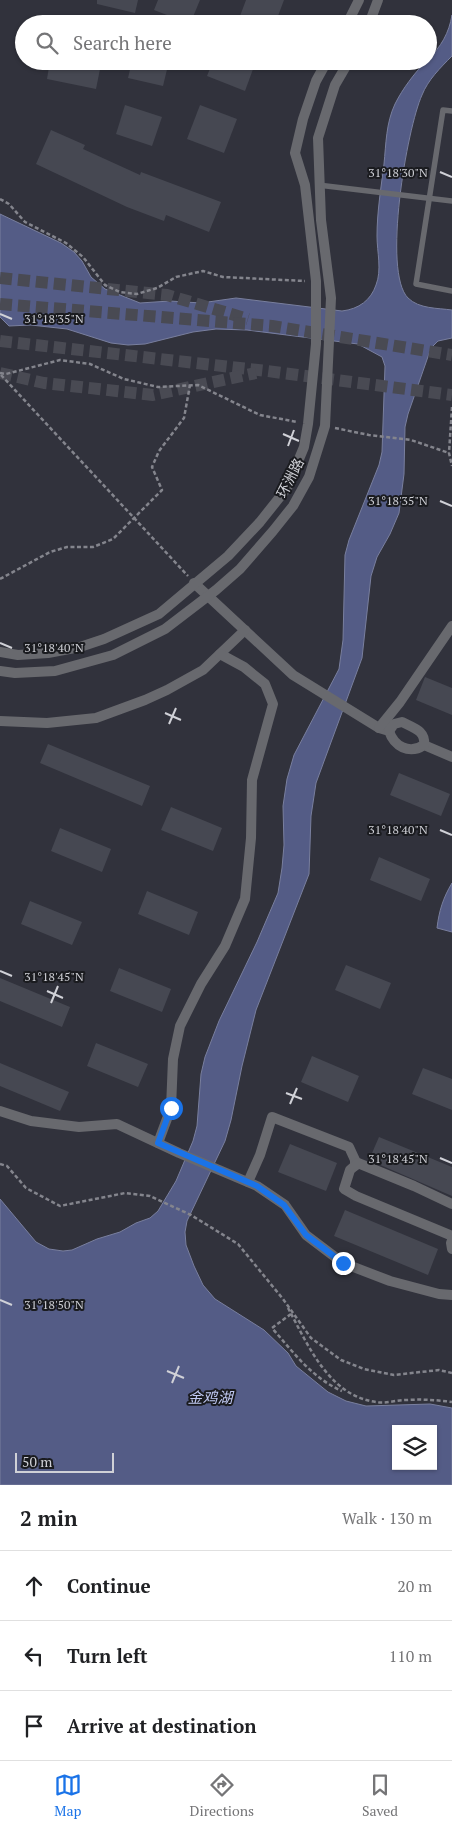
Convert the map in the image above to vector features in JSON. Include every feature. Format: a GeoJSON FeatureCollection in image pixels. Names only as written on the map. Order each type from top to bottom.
{"type":"FeatureCollection","features":[{"type":"Feature","properties":{"kind":"street"},"geometry":{"type":"LineString","coordinates":[[352,15],[359,0]]}},
{"type":"Feature","properties":{"kind":"street"},"geometry":{"type":"LineString","coordinates":[[372,15],[378,0]]}},
{"type":"Feature","properties":{"kind":"street","name":"环洲路"},"geometry":{"type":"LineString","coordinates":[[0,652],[18,655],[48,653],[80,647],[104,639],[159,614],[228,556],[260,522],[287,488],[304,447],[316,344],[316,281],[305,186],[294,153],[303,119],[316,81],[322,70]]}},
{"type":"Feature","properties":{"kind":"street","name":"环洲路"},"geometry":{"type":"LineString","coordinates":[[0,671],[15,673],[56,672],[113,655],[165,629],[240,569],[293,506],[309,478],[325,426],[331,298],[318,185],[318,138],[335,85],[344,70]]}},
{"type":"Feature","properties":{"kind":"street"},"geometry":{"type":"LineString","coordinates":[[305,186],[318,185]]}},
{"type":"Feature","properties":{"kind":"street"},"geometry":{"type":"LineString","coordinates":[[194,583],[293,675],[347,709],[384,729],[400,747],[413,750],[424,745],[452,757]]}},
{"type":"Feature","properties":{"kind":"street"},"geometry":{"type":"LineString","coordinates":[[384,729],[400,702],[452,626]]}},
{"type":"Feature","properties":{"kind":"street"},"geometry":{"type":"LineString","coordinates":[[0,721],[47,723],[96,718],[167,690],[203,670],[245,630]]}},
{"type":"Feature","properties":{"kind":"street"},"geometry":{"type":"LineString","coordinates":[[158,1143],[171,1108],[173,1059],[180,1026],[225,946],[245,899],[251,838],[252,780],[273,704],[265,684],[244,667],[220,654]]}},
{"type":"Feature","properties":{"kind":"street"},"geometry":{"type":"LineString","coordinates":[[384,729],[402,722],[421,732],[425,738],[424,745]]}},
{"type":"Feature","properties":{"kind":"street"},"geometry":{"type":"LineString","coordinates":[[0,1111],[30,1121],[79,1127],[117,1124],[257,1186],[284,1205],[306,1235],[343,1263],[390,1281],[438,1294],[452,1295]]}},
{"type":"Feature","properties":{"kind":"street"},"geometry":{"type":"LineString","coordinates":[[248,1182],[260,1155],[272,1117],[349,1147],[355,1160],[355,1166]]}},
{"type":"Feature","properties":{"kind":"street"},"geometry":{"type":"LineString","coordinates":[[452,1204],[358,1163],[350,1170],[344,1189],[452,1238],[452,1249]]}},
{"type":"Feature","properties":{"kind":"lane"},"geometry":{"type":"LineString","coordinates":[[452,111],[443,110],[416,284],[452,291]]}},
{"type":"Feature","properties":{"kind":"lane"},"geometry":{"type":"LineString","coordinates":[[318,185],[452,201]]}},
{"type":"Feature","properties":{"kind":"path"},"geometry":{"type":"LineString","coordinates":[[0,198],[9,204],[26,222],[66,243],[83,257],[105,285],[120,292],[137,294],[157,288],[176,277],[203,271],[223,277],[316,281]]}},
{"type":"Feature","properties":{"kind":"path"},"geometry":{"type":"LineString","coordinates":[[0,374],[60,360],[90,364],[124,379],[158,387],[198,385],[260,415],[308,424]]}},
{"type":"Feature","properties":{"kind":"path"},"geometry":{"type":"LineString","coordinates":[[0,374],[194,583]]}},
{"type":"Feature","properties":{"kind":"path"},"geometry":{"type":"LineString","coordinates":[[0,579],[50,552],[67,547],[93,547],[113,539],[162,490],[152,467],[159,451],[184,418],[190,385]]}},
{"type":"Feature","properties":{"kind":"path"},"geometry":{"type":"LineString","coordinates":[[452,407],[449,453],[452,466]]}},
{"type":"Feature","properties":{"kind":"path"},"geometry":{"type":"LineString","coordinates":[[325,426],[368,435],[412,440],[449,453]]}},
{"type":"Feature","properties":{"kind":"path"},"geometry":{"type":"LineString","coordinates":[[0,1164],[7,1166],[26,1188],[60,1206],[125,1193],[150,1196],[190,1215],[238,1244],[311,1338],[341,1360],[364,1369],[394,1375],[438,1370],[452,1373]]}},
{"type":"Feature","properties":{"kind":"path"},"geometry":{"type":"LineString","coordinates":[[282,1299],[327,1373],[342,1390],[355,1397]]}},
{"type":"Feature","properties":{"kind":"path"},"geometry":{"type":"LineString","coordinates":[[291,1314],[272,1328],[313,1374],[330,1386],[355,1397],[377,1403],[406,1400],[452,1402]]}},
{"type":"Feature","properties":{"kind":"water","name":"金鸡湖"},"geometry":{"type":"Polygon","coordinates":[[[452,15],[452,56],[435,74],[422,95],[410,137],[400,199],[397,260],[401,283],[412,302],[423,306],[452,310],[452,338],[438,341],[431,348],[408,414],[405,427],[404,474],[399,513],[377,557],[371,576],[362,658],[316,783],[311,816],[309,874],[256,1010],[225,1141],[187,1221],[185,1232],[186,1245],[194,1266],[203,1285],[215,1299],[264,1330],[288,1353],[296,1366],[328,1392],[346,1401],[366,1406],[430,1404],[452,1408],[452,1485],[0,1485],[0,1199],[36,1242],[49,1249],[63,1251],[72,1250],[97,1239],[120,1232],[150,1218],[158,1211],[176,1181],[193,1141],[197,1126],[201,1074],[205,1057],[219,1021],[278,893],[284,845],[283,806],[287,779],[294,755],[339,669],[343,640],[345,555],[349,540],[379,465],[382,452],[385,366],[382,357],[358,344],[247,330],[216,329],[193,332],[145,344],[128,345],[111,343],[67,329],[31,325],[9,326],[0,317],[0,214],[61,243],[74,252],[82,261],[91,277],[105,289],[140,303],[170,301],[201,303],[236,298],[342,311],[354,308],[368,299],[378,279],[378,209],[387,134],[392,111],[398,98],[418,70],[437,70],[437,50],[447,34],[452,15]]]}},
{"type":"Feature","properties":{"kind":"water"},"geometry":{"type":"Polygon","coordinates":[[[452,883],[452,932],[437,928],[442,905],[452,883]]]}},
{"type":"Feature","properties":{"kind":"building"},"geometry":{"type":"Polygon","coordinates":[[[97,0],[138,0],[135,13],[97,4],[97,0]]]}},
{"type":"Feature","properties":{"kind":"building"},"geometry":{"type":"Polygon","coordinates":[[[158,0],[200,0],[194,15],[167,15],[154,10],[158,0]]]}},
{"type":"Feature","properties":{"kind":"building"},"geometry":{"type":"Polygon","coordinates":[[[246,0],[284,0],[278,15],[240,15],[246,0]]]}},
{"type":"Feature","properties":{"kind":"building"},"geometry":{"type":"Polygon","coordinates":[[[48,70],[100,70],[96,89],[47,79],[48,70]]]}},
{"type":"Feature","properties":{"kind":"building"},"geometry":{"type":"Polygon","coordinates":[[[130,70],[167,70],[163,86],[128,78],[130,70]]]}},
{"type":"Feature","properties":{"kind":"building"},"geometry":{"type":"Polygon","coordinates":[[[209,70],[253,70],[245,91],[207,76],[209,70]]]}},
{"type":"Feature","properties":{"kind":"building"},"geometry":{"type":"Polygon","coordinates":[[[125,105],[162,117],[152,146],[116,134],[125,105]]]}},
{"type":"Feature","properties":{"kind":"building"},"geometry":{"type":"Polygon","coordinates":[[[200,105],[237,119],[224,153],[187,139],[200,105]]]}},
{"type":"Feature","properties":{"kind":"building"},"geometry":{"type":"Polygon","coordinates":[[[51,130],[85,145],[83,149],[140,175],[141,172],[221,202],[209,232],[166,215],[164,221],[127,207],[36,164],[51,130]]]}},
{"type":"Feature","properties":{"kind":"building"},"geometry":{"type":"Polygon","coordinates":[[[425,677],[452,688],[452,715],[416,700],[425,677]]]}},
{"type":"Feature","properties":{"kind":"building"},"geometry":{"type":"Polygon","coordinates":[[[48,744],[150,786],[142,806],[40,763],[48,744]]]}},
{"type":"Feature","properties":{"kind":"building"},"geometry":{"type":"Polygon","coordinates":[[[399,773],[450,794],[441,816],[390,795],[399,773]]]}},
{"type":"Feature","properties":{"kind":"building"},"geometry":{"type":"Polygon","coordinates":[[[171,807],[222,828],[213,851],[161,830],[171,807]]]}},
{"type":"Feature","properties":{"kind":"building"},"geometry":{"type":"Polygon","coordinates":[[[60,828],[111,849],[102,872],[51,851],[60,828]]]}},
{"type":"Feature","properties":{"kind":"building"},"geometry":{"type":"Polygon","coordinates":[[[379,857],[430,879],[421,901],[370,880],[379,857]]]}},
{"type":"Feature","properties":{"kind":"building"},"geometry":{"type":"Polygon","coordinates":[[[147,891],[198,912],[189,935],[138,914],[147,891]]]}},
{"type":"Feature","properties":{"kind":"building"},"geometry":{"type":"Polygon","coordinates":[[[30,901],[82,922],[72,945],[21,924],[30,901]]]}},
{"type":"Feature","properties":{"kind":"building"},"geometry":{"type":"Polygon","coordinates":[[[346,965],[391,983],[380,1009],[335,990],[346,965]]]}},
{"type":"Feature","properties":{"kind":"building"},"geometry":{"type":"Polygon","coordinates":[[[119,968],[171,989],[162,1012],[110,991],[119,968]]]}},
{"type":"Feature","properties":{"kind":"building"},"geometry":{"type":"Polygon","coordinates":[[[0,978],[70,1007],[62,1027],[0,1001],[0,978]]]}},
{"type":"Feature","properties":{"kind":"building"},"geometry":{"type":"Polygon","coordinates":[[[96,1043],[148,1064],[138,1087],[87,1066],[96,1043]]]}},
{"type":"Feature","properties":{"kind":"building"},"geometry":{"type":"Polygon","coordinates":[[[312,1056],[359,1076],[348,1102],[301,1082],[312,1056]]]}},
{"type":"Feature","properties":{"kind":"building"},"geometry":{"type":"Polygon","coordinates":[[[0,1063],[69,1092],[60,1111],[0,1086],[0,1063]]]}},
{"type":"Feature","properties":{"kind":"building"},"geometry":{"type":"Polygon","coordinates":[[[423,1068],[452,1079],[452,1110],[412,1094],[423,1068]]]}},
{"type":"Feature","properties":{"kind":"building"},"geometry":{"type":"Polygon","coordinates":[[[379,1137],[452,1167],[452,1196],[369,1160],[379,1137]]]}},
{"type":"Feature","properties":{"kind":"building"},"geometry":{"type":"Polygon","coordinates":[[[290,1144],[337,1163],[326,1191],[278,1172],[290,1144]]]}},
{"type":"Feature","properties":{"kind":"building"},"geometry":{"type":"Polygon","coordinates":[[[345,1210],[438,1249],[428,1275],[334,1236],[345,1210]]]}},
{"type":"Feature","properties":{"kind":"tunnel"},"geometry":{"type":"LineString","coordinates":[[0,278],[167,295],[248,319]]}},
{"type":"Feature","properties":{"kind":"tunnel"},"geometry":{"type":"LineString","coordinates":[[0,304],[272,326],[452,355]]}},
{"type":"Feature","properties":{"kind":"tunnel"},"geometry":{"type":"LineString","coordinates":[[0,341],[267,371],[452,395]]}},
{"type":"Feature","properties":{"kind":"tunnel"},"geometry":{"type":"LineString","coordinates":[[0,373],[44,383],[153,395],[256,373]]}},
{"type":"Feature","properties":{"kind":"route"},"geometry":{"type":"LineString","coordinates":[[171,1108],[158,1143],[257,1186],[284,1205],[306,1235],[343,1263]]}}]}
